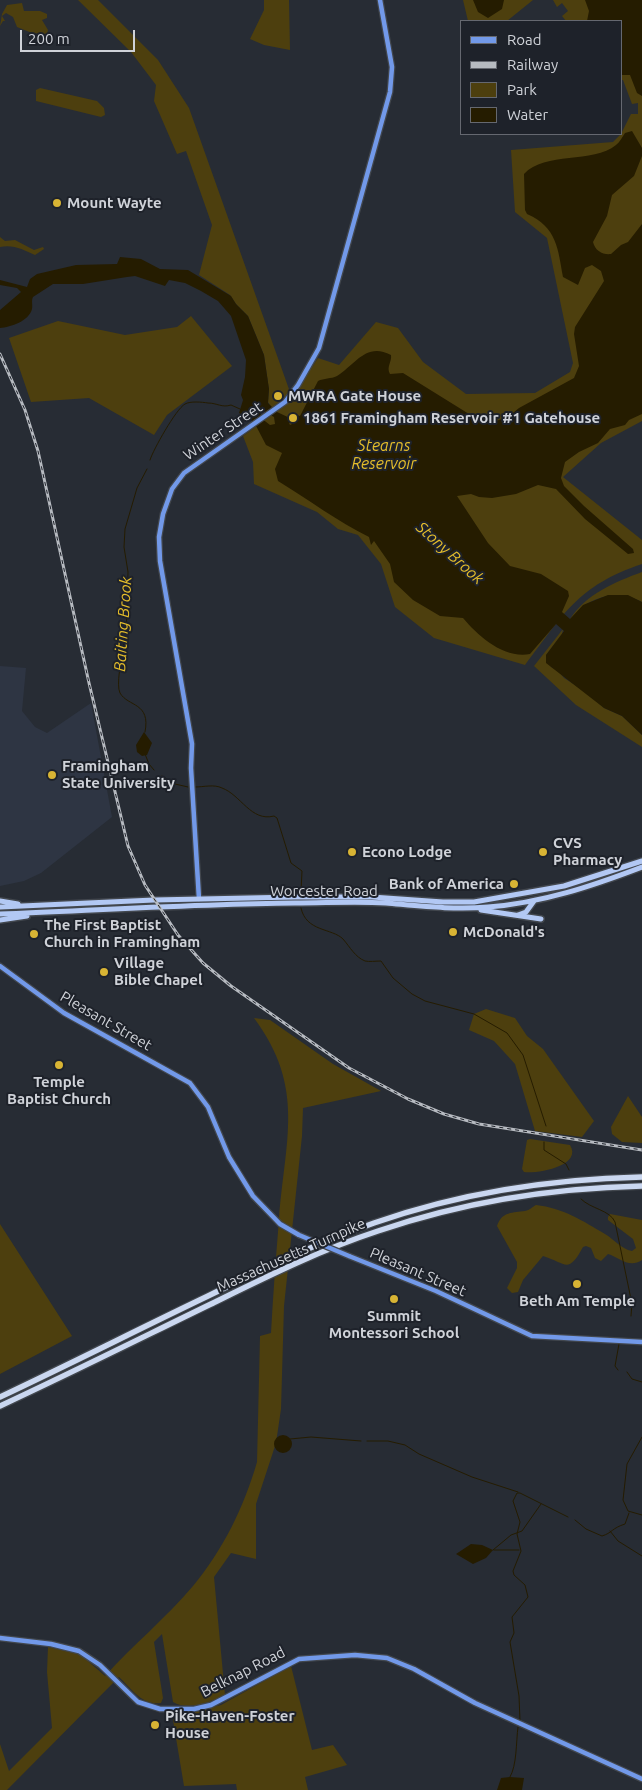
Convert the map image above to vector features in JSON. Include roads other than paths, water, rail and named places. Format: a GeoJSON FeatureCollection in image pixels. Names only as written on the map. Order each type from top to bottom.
{"type":"FeatureCollection","features":[{"type":"Feature","properties":{"kind":"highway","name":"Worcester Road"},"geometry":{"type":"LineString","coordinates":[[0,907],[198,899],[364,897],[437,902],[474,902],[571,885],[642,862]]}},
{"type":"Feature","properties":{"kind":"highway","name":"Worcester Road"},"geometry":{"type":"LineString","coordinates":[[0,914],[157,906],[294,903],[384,903],[440,908],[471,908],[534,901],[580,889],[642,868]]}},
{"type":"Feature","properties":{"kind":"highway"},"geometry":{"type":"LineString","coordinates":[[0,901],[38,906]]}},
{"type":"Feature","properties":{"kind":"highway"},"geometry":{"type":"LineString","coordinates":[[506,914],[524,914],[534,901]]}},
{"type":"Feature","properties":{"kind":"highway"},"geometry":{"type":"LineString","coordinates":[[471,908],[541,919]]}},
{"type":"Feature","properties":{"kind":"highway"},"geometry":{"type":"LineString","coordinates":[[0,920],[56,912]]}},
{"type":"Feature","properties":{"kind":"highway","name":"Massachusetts Turnpike"},"geometry":{"type":"LineString","coordinates":[[0,1396],[284,1259],[370,1224],[438,1204],[507,1190],[584,1180],[642,1177]]}},
{"type":"Feature","properties":{"kind":"highway","name":"Massachusetts Turnpike"},"geometry":{"type":"LineString","coordinates":[[0,1406],[293,1265],[371,1233],[444,1212],[513,1197],[583,1189],[642,1186]]}},
{"type":"Feature","properties":{"kind":"main road","name":"Winter Street"},"geometry":{"type":"LineString","coordinates":[[198,899],[191,768],[192,744],[161,568],[159,537],[167,501],[180,476],[279,407],[297,388],[320,346],[389,98],[392,67],[380,0]]}},
{"type":"Feature","properties":{"kind":"main road","name":"Pleasant Street"},"geometry":{"type":"LineString","coordinates":[[0,966],[64,1013],[190,1084],[208,1107],[229,1157],[253,1196],[280,1224],[299,1236],[436,1291],[532,1336],[642,1342]]}},
{"type":"Feature","properties":{"kind":"main road","name":"Belknap Road"},"geometry":{"type":"LineString","coordinates":[[0,1638],[52,1644],[79,1651],[100,1665],[138,1702],[160,1709],[194,1709],[210,1705],[299,1659],[355,1655],[392,1659],[420,1672],[475,1703],[642,1779]]}},
{"type":"Feature","properties":{"kind":"water"},"geometry":{"type":"Polygon","coordinates":[[[473,0],[504,0],[502,9],[488,18],[478,12],[473,0]]]}},
{"type":"Feature","properties":{"kind":"water"},"geometry":{"type":"Polygon","coordinates":[[[585,0],[642,0],[642,96],[637,93],[630,75],[622,75],[622,20],[587,20],[589,11],[585,0]]]}},
{"type":"Feature","properties":{"kind":"water","name":"Stearns Reservoir"},"geometry":{"type":"Polygon","coordinates":[[[632,131],[642,148],[642,156],[634,176],[612,195],[607,216],[593,242],[600,252],[611,254],[621,245],[628,242],[642,224],[642,414],[629,420],[625,425],[610,429],[598,443],[579,452],[565,462],[561,478],[564,486],[633,549],[634,553],[628,554],[585,519],[556,489],[538,485],[516,494],[492,498],[471,494],[457,496],[488,543],[510,566],[541,574],[568,591],[569,596],[562,612],[570,619],[583,605],[608,595],[628,595],[642,602],[642,735],[622,716],[604,708],[546,663],[546,655],[564,631],[556,624],[530,654],[520,655],[501,650],[484,639],[463,618],[440,616],[413,600],[394,582],[390,564],[374,541],[371,545],[369,537],[278,481],[275,469],[282,453],[266,445],[254,422],[239,413],[243,400],[241,395],[246,360],[231,316],[218,301],[185,283],[169,280],[165,286],[135,276],[83,284],[53,284],[33,297],[32,309],[27,317],[14,325],[0,328],[0,310],[21,292],[17,288],[0,285],[0,280],[27,287],[30,279],[37,274],[76,265],[117,264],[120,257],[141,259],[160,269],[188,270],[231,296],[248,316],[264,355],[269,389],[268,403],[277,412],[292,419],[289,424],[291,425],[296,415],[300,416],[318,381],[337,376],[362,356],[375,351],[391,355],[390,374],[403,373],[469,414],[496,421],[508,417],[519,408],[574,378],[579,366],[574,334],[575,327],[604,281],[601,271],[592,265],[585,268],[578,285],[563,277],[557,248],[550,232],[545,225],[527,214],[525,210],[524,174],[544,162],[606,151],[617,144],[625,133],[632,131]],[[260,409],[261,418],[270,425],[275,424],[274,417],[260,409]]]}},
{"type":"Feature","properties":{"kind":"water"},"geometry":{"type":"Polygon","coordinates":[[[144,732],[152,743],[147,755],[142,756],[137,752],[136,745],[144,732]]]}},
{"type":"Feature","properties":{"kind":"water"},"geometry":{"type":"Polygon","coordinates":[[[283,1435],[289,1438],[292,1444],[289,1450],[283,1453],[277,1450],[274,1444],[277,1438],[283,1435]]]}},
{"type":"Feature","properties":{"kind":"water"},"geometry":{"type":"Polygon","coordinates":[[[471,1544],[482,1545],[493,1550],[486,1558],[473,1564],[456,1554],[471,1544]]]}},
{"type":"Feature","properties":{"kind":"water"},"geometry":{"type":"Polygon","coordinates":[[[501,1778],[524,1778],[522,1790],[497,1790],[501,1778]]]}},
{"type":"Feature","properties":{"kind":"waterway","name":"Baiting Brook"},"geometry":{"type":"LineString","coordinates":[[150,460],[171,421],[185,404],[203,402],[225,406],[231,405],[240,409]]}},
{"type":"Feature","properties":{"kind":"waterway","name":"Baiting Brook"},"geometry":{"type":"LineString","coordinates":[[145,732],[145,715],[138,706],[120,693],[119,678],[124,651],[122,647],[126,640],[128,572],[124,547],[125,529],[137,488],[147,469]]}},
{"type":"Feature","properties":{"kind":"waterway","name":"Baiting Brook"},"geometry":{"type":"LineString","coordinates":[[145,754],[154,770]]}},
{"type":"Feature","properties":{"kind":"waterway","name":"Baiting Brook"},"geometry":{"type":"LineString","coordinates":[[162,776],[175,784],[188,787]]}},
{"type":"Feature","properties":{"kind":"waterway","name":"Baiting Brook"},"geometry":{"type":"LineString","coordinates":[[195,787],[219,787],[229,791],[252,812],[266,817],[274,816],[277,818],[291,863],[302,871],[301,892]]}},
{"type":"Feature","properties":{"kind":"waterway","name":"Baiting Brook"},"geometry":{"type":"LineString","coordinates":[[301,908],[308,921],[338,935],[361,959],[381,961],[393,978],[412,994],[425,1001],[474,1014],[507,1033],[523,1055],[546,1126]]}},
{"type":"Feature","properties":{"kind":"waterway","name":"Baiting Brook"},"geometry":{"type":"LineString","coordinates":[[544,1142],[544,1150],[566,1164],[569,1170]]}},
{"type":"Feature","properties":{"kind":"waterway","name":"Baiting Brook"},"geometry":{"type":"LineString","coordinates":[[581,1199],[605,1212],[615,1222],[632,1304],[631,1316]]}},
{"type":"Feature","properties":{"kind":"waterway","name":"Baiting Brook"},"geometry":{"type":"LineString","coordinates":[[618,1370],[615,1366],[619,1344]]}},
{"type":"Feature","properties":{"kind":"waterway","name":"Baiting Brook"},"geometry":{"type":"LineString","coordinates":[[627,1372],[632,1379],[642,1382]]}},
{"type":"Feature","properties":{"kind":"waterway"},"geometry":{"type":"LineString","coordinates":[[290,1439],[311,1437],[361,1441]]}},
{"type":"Feature","properties":{"kind":"waterway","name":"Baiting Brook"},"geometry":{"type":"LineString","coordinates":[[642,1437],[627,1464],[623,1500],[628,1511],[642,1515]]}},
{"type":"Feature","properties":{"kind":"waterway"},"geometry":{"type":"LineString","coordinates":[[367,1441],[388,1441],[405,1445],[419,1454],[472,1477],[518,1492]]}},
{"type":"Feature","properties":{"kind":"waterway"},"geometry":{"type":"LineString","coordinates":[[520,1721],[519,1696],[510,1642],[514,1633],[512,1617],[528,1597],[525,1585],[514,1575],[513,1571],[521,1551],[517,1534],[520,1522],[513,1501],[517,1493],[520,1493],[568,1517]]}},
{"type":"Feature","properties":{"kind":"waterway"},"geometry":{"type":"LineString","coordinates":[[493,1550],[511,1535],[522,1531],[541,1504]]}},
{"type":"Feature","properties":{"kind":"waterway"},"geometry":{"type":"LineString","coordinates":[[575,1520],[586,1529],[602,1536],[625,1524],[629,1513]]}},
{"type":"Feature","properties":{"kind":"waterway"},"geometry":{"type":"LineString","coordinates":[[610,1531],[618,1541],[642,1556]]}},
{"type":"Feature","properties":{"kind":"waterway"},"geometry":{"type":"LineString","coordinates":[[494,1550],[519,1550]]}},
{"type":"Feature","properties":{"kind":"waterway"},"geometry":{"type":"LineString","coordinates":[[510,1777],[515,1760],[518,1727]]}},
{"type":"Feature","properties":{"kind":"railway"},"geometry":{"type":"LineString","coordinates":[[0,354],[25,410],[38,451],[89,683],[128,846],[145,885],[178,935],[203,963],[231,986],[349,1068],[408,1099],[444,1114],[479,1124],[642,1150]]}},
{"type":"Feature","properties":{"kind":"place","name":"Mount Wayte"},"geometry":{"type":"Point","coordinates":[57,203]}},
{"type":"Feature","properties":{"kind":"place","name":"MWRA Gate House"},"geometry":{"type":"Point","coordinates":[278,396]}},
{"type":"Feature","properties":{"kind":"place","name":"1861 Framingham Reservoir #1 Gatehouse"},"geometry":{"type":"Point","coordinates":[293,418]}},
{"type":"Feature","properties":{"kind":"place","name":"Framingham State University"},"geometry":{"type":"Point","coordinates":[52,775]}},
{"type":"Feature","properties":{"kind":"place","name":"Econo Lodge"},"geometry":{"type":"Point","coordinates":[352,852]}},
{"type":"Feature","properties":{"kind":"place","name":"CVS Pharmacy"},"geometry":{"type":"Point","coordinates":[543,852]}},
{"type":"Feature","properties":{"kind":"place","name":"Bank of America"},"geometry":{"type":"Point","coordinates":[514,884]}},
{"type":"Feature","properties":{"kind":"place","name":"McDonald's"},"geometry":{"type":"Point","coordinates":[453,932]}},
{"type":"Feature","properties":{"kind":"place","name":"The First Baptist Church in Framingham"},"geometry":{"type":"Point","coordinates":[34,934]}},
{"type":"Feature","properties":{"kind":"place","name":"Village Bible Chapel"},"geometry":{"type":"Point","coordinates":[104,972]}},
{"type":"Feature","properties":{"kind":"place","name":"Temple Baptist Church"},"geometry":{"type":"Point","coordinates":[59,1065]}},
{"type":"Feature","properties":{"kind":"place","name":"Beth Am Temple"},"geometry":{"type":"Point","coordinates":[577,1284]}},
{"type":"Feature","properties":{"kind":"place","name":"Summit Montessori School"},"geometry":{"type":"Point","coordinates":[394,1299]}},
{"type":"Feature","properties":{"kind":"place","name":"Pike-Haven-Foster House"},"geometry":{"type":"Point","coordinates":[155,1725]}},
{"type":"Feature","properties":{"kind":"water label","name":"Stony Brook"},"geometry":{"type":"Point","coordinates":[450,553]}}]}
